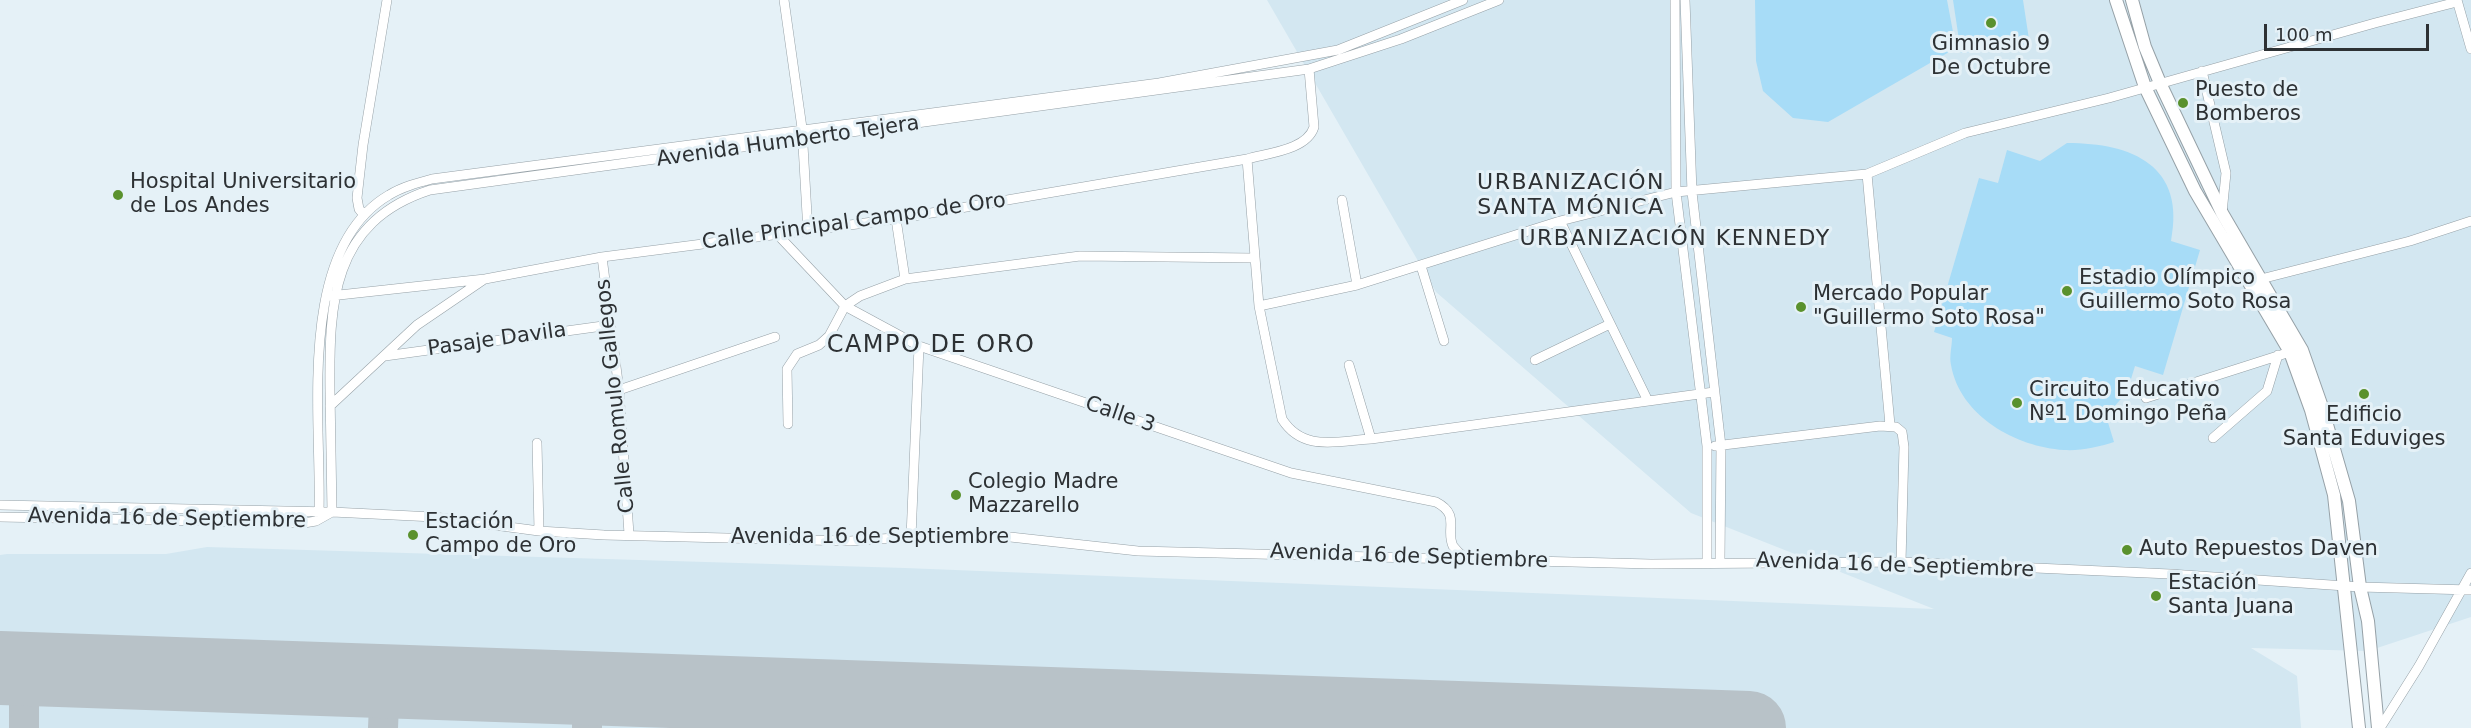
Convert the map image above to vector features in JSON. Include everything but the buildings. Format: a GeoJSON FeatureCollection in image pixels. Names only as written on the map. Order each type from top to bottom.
{"type":"FeatureCollection","features":[{"type":"Feature","properties":{"kind":"street"},"geometry":{"type":"LineString","coordinates":[[364,215],[359,209],[357,198],[363,145],[387,0]]}},
{"type":"Feature","properties":{"kind":"street"},"geometry":{"type":"LineString","coordinates":[[784,0],[802,128],[808,232]]}},
{"type":"Feature","properties":{"kind":"street","name":"Avenida Humberto Tejera"},"geometry":{"type":"LineString","coordinates":[[319,512],[319,334],[325,298],[341,249],[364,215],[388,195],[432,179],[1159,82],[1322,54],[1355,44],[1463,0]]}},
{"type":"Feature","properties":{"kind":"street","name":"Avenida Humberto Tejera"},"geometry":{"type":"LineString","coordinates":[[332,512],[329,335],[335,294],[343,263],[363,231],[383,212],[406,198],[430,190],[1309,69],[1401,39],[1499,0]]}},
{"type":"Feature","properties":{"kind":"street"},"geometry":{"type":"LineString","coordinates":[[1675,0],[1676,192],[1707,446],[1707,562]]}},
{"type":"Feature","properties":{"kind":"street"},"geometry":{"type":"LineString","coordinates":[[1685,0],[1692,192],[1721,446],[1720,561]]}},
{"type":"Feature","properties":{"kind":"street"},"geometry":{"type":"LineString","coordinates":[[2116,0],[2145,87],[2195,191],[2250,283],[2311,410],[2334,495],[2360,728]]}},
{"type":"Feature","properties":{"kind":"street"},"geometry":{"type":"LineString","coordinates":[[2132,0],[2145,47],[2160,83],[2222,213],[2302,350],[2321,404],[2349,501],[2360,587],[2368,621],[2379,728]]}},
{"type":"Feature","properties":{"kind":"street"},"geometry":{"type":"LineString","coordinates":[[1259,306],[1357,285],[1560,221],[1676,192],[1867,174],[1958,135],[2160,83],[2457,1],[2471,49]]}},
{"type":"Feature","properties":{"kind":"street","name":"Calle Principal Campo de Oro"},"geometry":{"type":"LineString","coordinates":[[325,298],[335,294],[485,279],[602,257],[896,219],[1247,159],[1303,143],[1312,136],[1314,127],[1309,69]]}},
{"type":"Feature","properties":{"kind":"street"},"geometry":{"type":"LineString","coordinates":[[2202,71],[2226,173],[2222,213]]}},
{"type":"Feature","properties":{"kind":"street"},"geometry":{"type":"LineString","coordinates":[[1247,159],[1253,258],[1259,306],[1282,418],[1291,432],[1316,442],[1371,439],[1714,392]]}},
{"type":"Feature","properties":{"kind":"street"},"geometry":{"type":"LineString","coordinates":[[1867,174],[1890,425]]}},
{"type":"Feature","properties":{"kind":"street"},"geometry":{"type":"LineString","coordinates":[[1341,200],[1357,285]]}},
{"type":"Feature","properties":{"kind":"street"},"geometry":{"type":"LineString","coordinates":[[896,219],[905,279]]}},
{"type":"Feature","properties":{"kind":"street"},"geometry":{"type":"LineString","coordinates":[[1560,221],[1648,401]]}},
{"type":"Feature","properties":{"kind":"street"},"geometry":{"type":"LineString","coordinates":[[2250,283],[2310,265],[2410,241],[2471,221]]}},
{"type":"Feature","properties":{"kind":"street","name":"Calle 3"},"geometry":{"type":"LineString","coordinates":[[777,234],[844,306],[919,346],[1290,473],[1436,502],[1448,511],[1451,519],[1452,543],[1464,557]]}},
{"type":"Feature","properties":{"kind":"street"},"geometry":{"type":"LineString","coordinates":[[788,424],[787,369],[790,362],[797,354],[819,345],[829,336],[844,306],[905,279],[1080,256],[1253,258]]}},
{"type":"Feature","properties":{"kind":"street","name":"Calle Romulo Gallegos"},"geometry":{"type":"LineString","coordinates":[[602,257],[619,390],[629,534]]}},
{"type":"Feature","properties":{"kind":"street"},"geometry":{"type":"LineString","coordinates":[[1421,266],[1444,341]]}},
{"type":"Feature","properties":{"kind":"street"},"geometry":{"type":"LineString","coordinates":[[330,406],[417,325],[485,279]]}},
{"type":"Feature","properties":{"kind":"street","name":"Pasaje Davila"},"geometry":{"type":"LineString","coordinates":[[385,356],[610,324]]}},
{"type":"Feature","properties":{"kind":"street"},"geometry":{"type":"LineString","coordinates":[[1535,360],[1610,324]]}},
{"type":"Feature","properties":{"kind":"street"},"geometry":{"type":"LineString","coordinates":[[619,390],[775,336]]}},
{"type":"Feature","properties":{"kind":"street"},"geometry":{"type":"LineString","coordinates":[[911,537],[919,346]]}},
{"type":"Feature","properties":{"kind":"street"},"geometry":{"type":"LineString","coordinates":[[2146,398],[2284,354]]}},
{"type":"Feature","properties":{"kind":"street"},"geometry":{"type":"LineString","coordinates":[[2213,438],[2267,391],[2284,354]]}},
{"type":"Feature","properties":{"kind":"street"},"geometry":{"type":"LineString","coordinates":[[1349,365],[1371,439]]}},
{"type":"Feature","properties":{"kind":"street"},"geometry":{"type":"LineString","coordinates":[[1707,446],[1890,425],[1902,432],[1904,447],[1901,562]]}},
{"type":"Feature","properties":{"kind":"street"},"geometry":{"type":"LineString","coordinates":[[537,443],[539,531]]}},
{"type":"Feature","properties":{"kind":"street","name":"Avenida 16 de Septiembre"},"geometry":{"type":"LineString","coordinates":[[0,506],[332,512],[434,517],[539,531],[850,541],[992,535],[1138,550],[1464,557],[1651,564],[1720,561],[1901,562],[2170,574],[2360,587],[2471,590]]}},
{"type":"Feature","properties":{"kind":"street","name":"Avenida 16 de Septiembre"},"geometry":{"type":"LineString","coordinates":[[0,517],[304,523],[316,521],[332,512]]}},
{"type":"Feature","properties":{"kind":"street"},"geometry":{"type":"LineString","coordinates":[[2379,728],[2419,666],[2471,573]]}},
{"type":"Feature","properties":{"kind":"shaded area","name":"Circuito Educativo Nº1 Domingo Peña"},"geometry":{"type":"Polygon","coordinates":[[[1267,0],[2471,0],[2471,617],[2368,651],[2251,648],[2297,676],[2301,728],[0,728],[0,555],[7,554],[166,554],[207,547],[905,568],[1934,609],[1691,513],[1436,292],[1267,0]]]}},
{"type":"Feature","properties":{"kind":"shaded area"},"geometry":{"type":"Polygon","coordinates":[[[1755,0],[1947,0],[1956,48],[1828,122],[1793,118],[1763,91],[1756,61],[1755,0]]]}},
{"type":"Feature","properties":{"kind":"shaded area","name":"Gimnasio 9 De Octubre"},"geometry":{"type":"Polygon","coordinates":[[[1953,0],[2023,0],[2030,46],[1961,53],[1953,0]]]}},
{"type":"Feature","properties":{"kind":"shaded area","name":"Estadio Olímpico Guillermo Soto Rosa"},"geometry":{"type":"Polygon","coordinates":[[[2067,143],[2113,148],[2133,154],[2149,164],[2162,177],[2170,194],[2174,215],[2171,241],[2200,250],[2163,375],[2135,366],[2127,392],[2106,416],[2114,442],[2089,448],[2064,450],[2027,443],[1993,426],[1978,414],[1956,383],[1950,362],[1952,338],[1934,332],[1979,178],[1998,183],[2007,150],[2040,161],[2067,143]]]}},
{"type":"Feature","properties":{"kind":"taxiway"},"geometry":{"type":"LineString","coordinates":[[24,669],[24,728]]}},
{"type":"Feature","properties":{"kind":"taxiway"},"geometry":{"type":"LineString","coordinates":[[383,728],[385,681]]}},
{"type":"Feature","properties":{"kind":"taxiway"},"geometry":{"type":"LineString","coordinates":[[587,688],[587,728]]}},
{"type":"Feature","properties":{"kind":"runway"},"geometry":{"type":"LineString","coordinates":[[0,668],[1749,728]]}},
{"type":"Feature","properties":{"kind":"place","name":"Gimnasio 9 De Octubre"},"geometry":{"type":"Point","coordinates":[1991,23]}},
{"type":"Feature","properties":{"kind":"place","name":"Puesto de Bomberos"},"geometry":{"type":"Point","coordinates":[2183,103]}},
{"type":"Feature","properties":{"kind":"place","name":"Hospital Universitario de Los Andes"},"geometry":{"type":"Point","coordinates":[118,195]}},
{"type":"Feature","properties":{"kind":"place","name":"Estadio Olímpico Guillermo Soto Rosa"},"geometry":{"type":"Point","coordinates":[2067,291]}},
{"type":"Feature","properties":{"kind":"place","name":"Mercado Popular \"Guillermo Soto Rosa\""},"geometry":{"type":"Point","coordinates":[1801,307]}},
{"type":"Feature","properties":{"kind":"place","name":"Edificio Santa Eduviges"},"geometry":{"type":"Point","coordinates":[2364,394]}},
{"type":"Feature","properties":{"kind":"place","name":"Circuito Educativo Nº1 Domingo Peña"},"geometry":{"type":"Point","coordinates":[2017,403]}},
{"type":"Feature","properties":{"kind":"place","name":"Colegio Madre Mazzarello"},"geometry":{"type":"Point","coordinates":[956,495]}},
{"type":"Feature","properties":{"kind":"place","name":"Estación Campo de Oro"},"geometry":{"type":"Point","coordinates":[413,535]}},
{"type":"Feature","properties":{"kind":"place","name":"Auto Repuestos Daven"},"geometry":{"type":"Point","coordinates":[2127,550]}},
{"type":"Feature","properties":{"kind":"place","name":"Estación Santa Juana"},"geometry":{"type":"Point","coordinates":[2156,596]}},
{"type":"Feature","properties":{"kind":"district","name":"URBANIZACIÓN SANTA MÓNICA"},"geometry":{"type":"Point","coordinates":[1571,196]}},
{"type":"Feature","properties":{"kind":"district","name":"URBANIZACIÓN KENNEDY"},"geometry":{"type":"Point","coordinates":[1675,239]}},
{"type":"Feature","properties":{"kind":"district","name":"CAMPO DE ORO"},"geometry":{"type":"Point","coordinates":[931,346]}}]}
